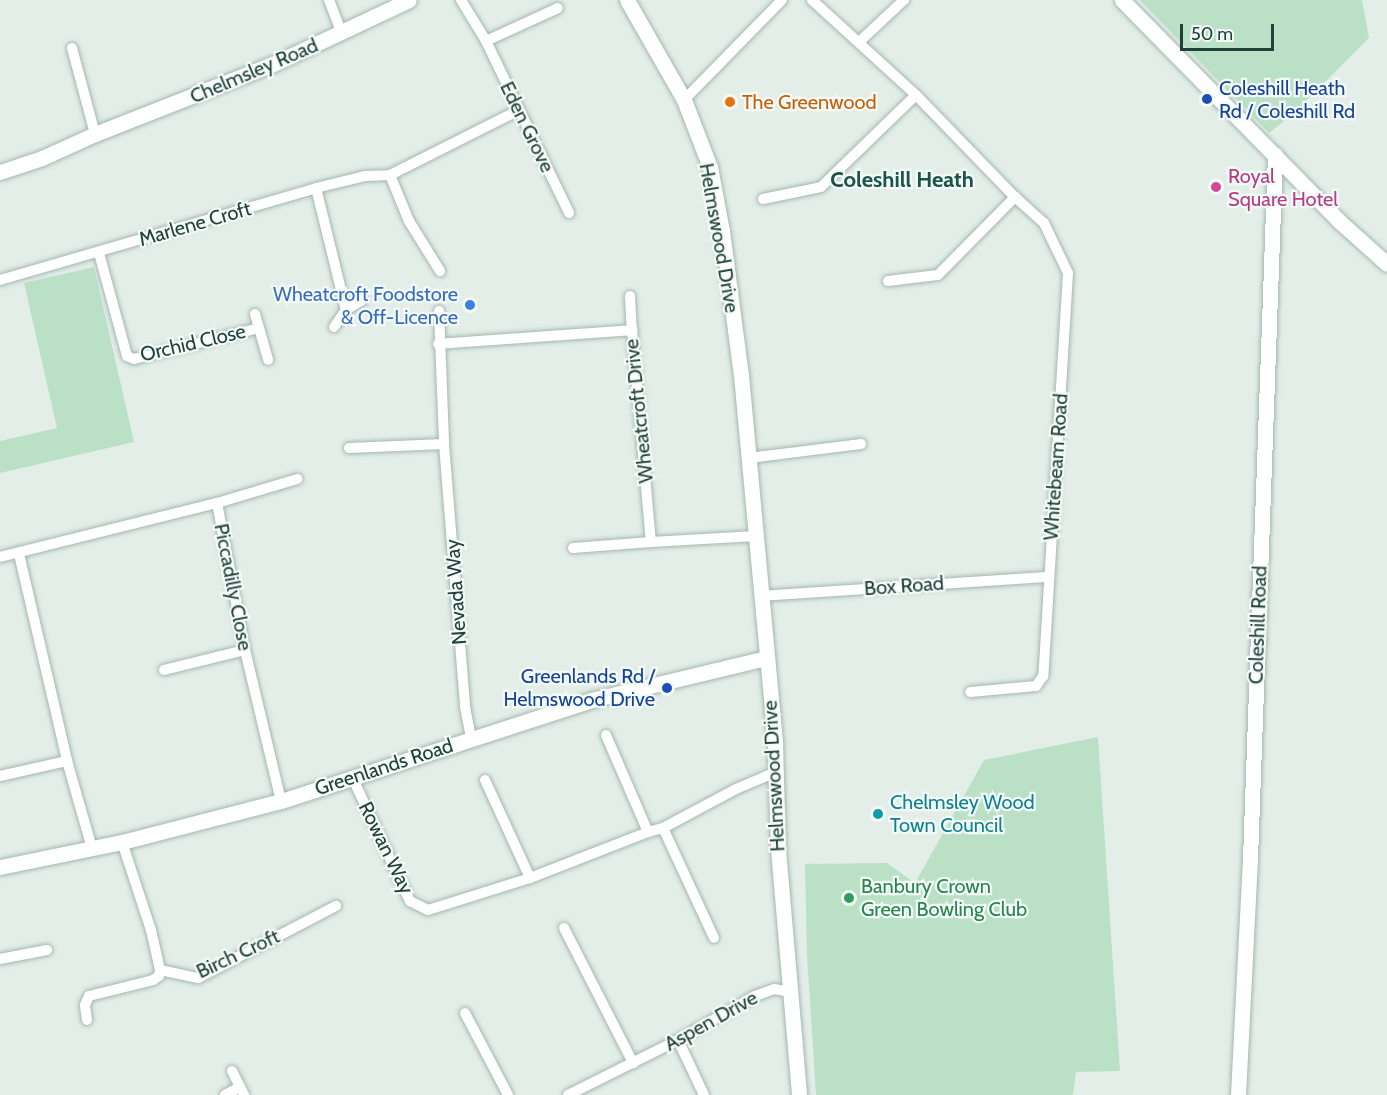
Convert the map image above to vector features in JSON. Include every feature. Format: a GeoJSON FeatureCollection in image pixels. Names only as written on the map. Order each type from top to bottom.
{"type":"FeatureCollection","features":[{"type":"Feature","properties":{"kind":"street"},"geometry":{"type":"LineString","coordinates":[[329,0],[342,34]]}},
{"type":"Feature","properties":{"kind":"street","name":"Chelmsley Road"},"geometry":{"type":"LineString","coordinates":[[0,171],[42,158],[95,134],[252,73],[342,34],[409,0]]}},
{"type":"Feature","properties":{"kind":"street","name":"Eden Grove"},"geometry":{"type":"LineString","coordinates":[[461,0],[486,41],[569,213]]}},
{"type":"Feature","properties":{"kind":"street","name":"Helmswood Drive"},"geometry":{"type":"LineString","coordinates":[[627,0],[684,100],[712,176],[741,375],[749,458],[776,772],[778,849],[799,1095]]}},
{"type":"Feature","properties":{"kind":"street"},"geometry":{"type":"LineString","coordinates":[[684,100],[782,0]]}},
{"type":"Feature","properties":{"kind":"street","name":"Whitebeam Road"},"geometry":{"type":"LineString","coordinates":[[812,0],[916,95],[1015,197],[1044,223],[1068,273],[1042,680],[1036,686],[970,692]]}},
{"type":"Feature","properties":{"kind":"street"},"geometry":{"type":"LineString","coordinates":[[859,42],[904,0]]}},
{"type":"Feature","properties":{"kind":"street"},"geometry":{"type":"LineString","coordinates":[[1122,0],[1339,221],[1387,264]]}},
{"type":"Feature","properties":{"kind":"street"},"geometry":{"type":"LineString","coordinates":[[486,41],[558,8]]}},
{"type":"Feature","properties":{"kind":"street"},"geometry":{"type":"LineString","coordinates":[[72,48],[95,134]]}},
{"type":"Feature","properties":{"kind":"street"},"geometry":{"type":"LineString","coordinates":[[763,199],[821,187],[916,95]]}},
{"type":"Feature","properties":{"kind":"street","name":"Marlene Croft"},"geometry":{"type":"LineString","coordinates":[[0,280],[99,253],[315,188],[365,176],[390,175],[519,110]]}},
{"type":"Feature","properties":{"kind":"street","name":"Coleshill Road"},"geometry":{"type":"LineString","coordinates":[[1238,1095],[1250,858],[1275,154]]}},
{"type":"Feature","properties":{"kind":"street"},"geometry":{"type":"LineString","coordinates":[[390,175],[409,221],[440,271]]}},
{"type":"Feature","properties":{"kind":"street"},"geometry":{"type":"LineString","coordinates":[[315,188],[346,310]]}},
{"type":"Feature","properties":{"kind":"street"},"geometry":{"type":"LineString","coordinates":[[888,281],[938,275],[1015,197]]}},
{"type":"Feature","properties":{"kind":"street","name":"Orchid Close"},"geometry":{"type":"LineString","coordinates":[[99,253],[127,356],[134,358],[259,328]]}},
{"type":"Feature","properties":{"kind":"street"},"geometry":{"type":"LineString","coordinates":[[630,296],[632,330]]}},
{"type":"Feature","properties":{"kind":"street"},"geometry":{"type":"LineString","coordinates":[[333,327],[346,310],[362,300]]}},
{"type":"Feature","properties":{"kind":"street","name":"Nevada Way"},"geometry":{"type":"LineString","coordinates":[[439,311],[438,344],[444,444],[465,707],[471,739]]}},
{"type":"Feature","properties":{"kind":"street","name":"Orchid Close"},"geometry":{"type":"LineString","coordinates":[[255,315],[268,360]]}},
{"type":"Feature","properties":{"kind":"street","name":"Wheatcroft Drive"},"geometry":{"type":"LineString","coordinates":[[438,344],[632,330],[651,542]]}},
{"type":"Feature","properties":{"kind":"street"},"geometry":{"type":"LineString","coordinates":[[349,448],[444,444]]}},
{"type":"Feature","properties":{"kind":"street"},"geometry":{"type":"LineString","coordinates":[[749,458],[861,444]]}},
{"type":"Feature","properties":{"kind":"street"},"geometry":{"type":"LineString","coordinates":[[217,503],[297,479]]}},
{"type":"Feature","properties":{"kind":"street","name":"Piccadilly Close"},"geometry":{"type":"LineString","coordinates":[[0,557],[217,503],[245,650],[281,801]]}},
{"type":"Feature","properties":{"kind":"street"},"geometry":{"type":"LineString","coordinates":[[573,548],[756,537]]}},
{"type":"Feature","properties":{"kind":"street"},"geometry":{"type":"LineString","coordinates":[[19,554],[67,761],[92,848]]}},
{"type":"Feature","properties":{"kind":"street","name":"Box Road"},"geometry":{"type":"LineString","coordinates":[[761,596],[1048,577]]}},
{"type":"Feature","properties":{"kind":"street"},"geometry":{"type":"LineString","coordinates":[[165,670],[245,650]]}},
{"type":"Feature","properties":{"kind":"street","name":"Greenlands Road"},"geometry":{"type":"LineString","coordinates":[[0,867],[122,842],[281,801],[591,700],[766,658]]}},
{"type":"Feature","properties":{"kind":"street"},"geometry":{"type":"LineString","coordinates":[[606,735],[648,832]]}},
{"type":"Feature","properties":{"kind":"street"},"geometry":{"type":"LineString","coordinates":[[0,776],[67,761]]}},
{"type":"Feature","properties":{"kind":"street","name":"Rowan Way"},"geometry":{"type":"LineString","coordinates":[[353,779],[410,901],[428,910],[530,878],[663,828],[736,789],[776,772]]}},
{"type":"Feature","properties":{"kind":"street"},"geometry":{"type":"LineString","coordinates":[[485,780],[530,878]]}},
{"type":"Feature","properties":{"kind":"street"},"geometry":{"type":"LineString","coordinates":[[663,828],[714,938]]}},
{"type":"Feature","properties":{"kind":"street"},"geometry":{"type":"LineString","coordinates":[[87,1020],[85,1005],[89,996],[153,980],[159,976],[160,970],[151,930],[122,842]]}},
{"type":"Feature","properties":{"kind":"street","name":"Birch Croft"},"geometry":{"type":"LineString","coordinates":[[160,970],[198,978],[336,906]]}},
{"type":"Feature","properties":{"kind":"street"},"geometry":{"type":"LineString","coordinates":[[564,928],[633,1063]]}},
{"type":"Feature","properties":{"kind":"street"},"geometry":{"type":"LineString","coordinates":[[0,959],[46,950]]}},
{"type":"Feature","properties":{"kind":"street","name":"Aspen Drive"},"geometry":{"type":"LineString","coordinates":[[568,1095],[678,1040],[755,996],[774,989],[791,992]]}},
{"type":"Feature","properties":{"kind":"street"},"geometry":{"type":"LineString","coordinates":[[465,1013],[508,1095]]}},
{"type":"Feature","properties":{"kind":"street"},"geometry":{"type":"LineString","coordinates":[[678,1040],[705,1095]]}},
{"type":"Feature","properties":{"kind":"street"},"geometry":{"type":"LineString","coordinates":[[225,1095],[242,1091],[232,1071]]}},
{"type":"Feature","properties":{"kind":"green space"},"geometry":{"type":"Polygon","coordinates":[[[1140,0],[1362,0],[1369,38],[1295,112],[1269,133],[1140,0]]]}},
{"type":"Feature","properties":{"kind":"green space"},"geometry":{"type":"Polygon","coordinates":[[[94,267],[134,442],[0,473],[0,441],[57,428],[24,283],[94,267]]]}},
{"type":"Feature","properties":{"kind":"green space"},"geometry":{"type":"Polygon","coordinates":[[[1098,737],[1120,1071],[1076,1072],[1073,1095],[816,1095],[807,956],[805,864],[887,863],[915,883],[984,760],[1098,737]]]}},
{"type":"Feature","properties":{"kind":"place","name":"Coleshill Heath Rd / Coleshill Rd"},"geometry":{"type":"Point","coordinates":[1207,99]}},
{"type":"Feature","properties":{"kind":"place","name":"The Greenwood"},"geometry":{"type":"Point","coordinates":[730,102]}},
{"type":"Feature","properties":{"kind":"place","name":"Royal Square Hotel"},"geometry":{"type":"Point","coordinates":[1216,187]}},
{"type":"Feature","properties":{"kind":"place","name":"Wheatcroft Foodstore & Off-Licence"},"geometry":{"type":"Point","coordinates":[470,305]}},
{"type":"Feature","properties":{"kind":"place","name":"Greenlands Rd / Helmswood Drive"},"geometry":{"type":"Point","coordinates":[667,688]}},
{"type":"Feature","properties":{"kind":"place","name":"Chelmsley Wood Town Council"},"geometry":{"type":"Point","coordinates":[878,814]}},
{"type":"Feature","properties":{"kind":"place","name":"Banbury Crown Green Bowling Club"},"geometry":{"type":"Point","coordinates":[849,898]}},
{"type":"Feature","properties":{"kind":"district","name":"Coleshill Heath"},"geometry":{"type":"Point","coordinates":[902,180]}}]}
